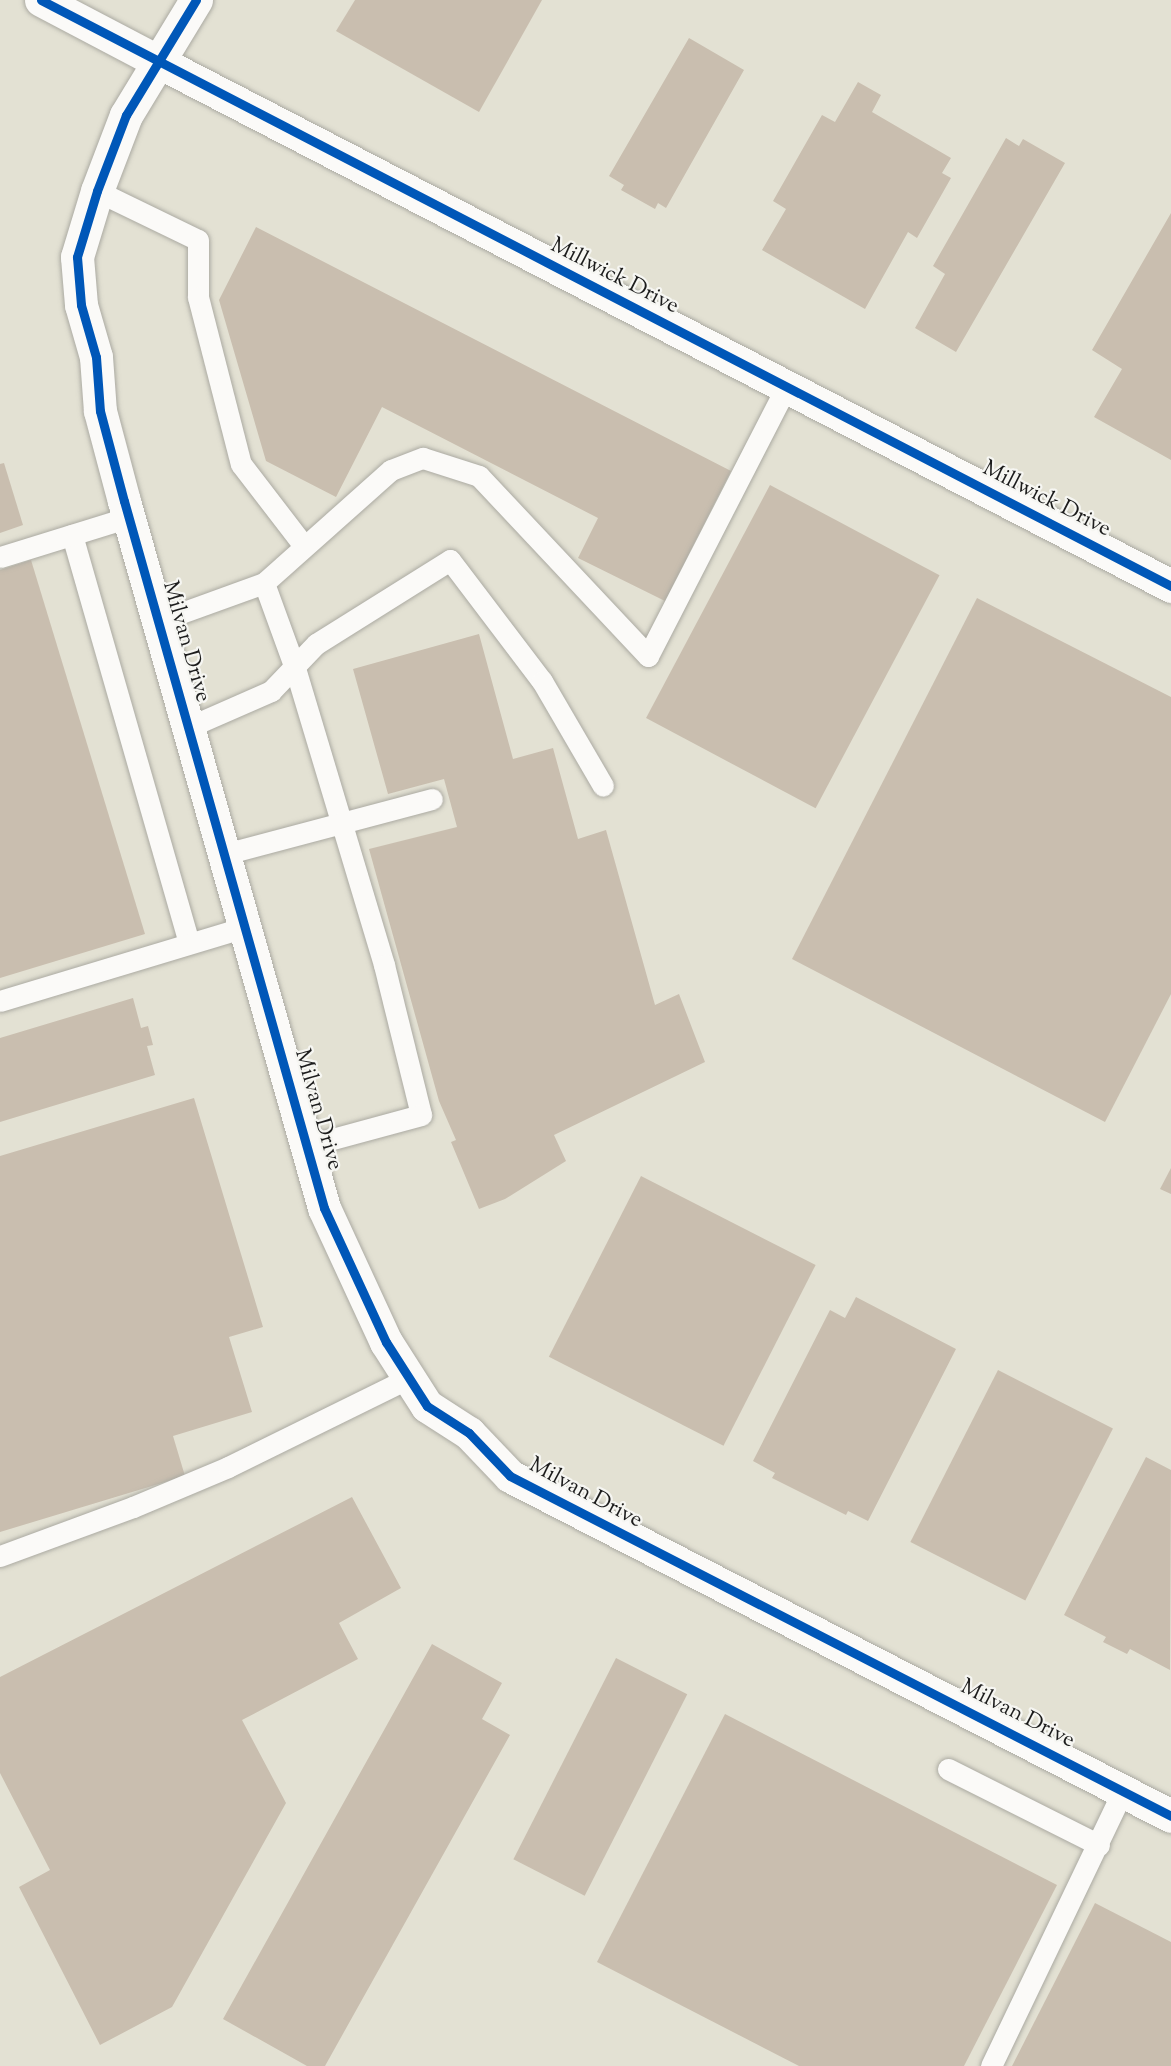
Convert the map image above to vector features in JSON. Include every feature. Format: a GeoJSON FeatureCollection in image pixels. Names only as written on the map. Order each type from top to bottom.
{"type":"FeatureCollection","features":[{"type":"Feature","properties":{"kind":"street","name":"Millwick Drive"},"geometry":{"type":"LineString","coordinates":[[41,0],[1171,586]]}},
{"type":"Feature","properties":{"kind":"street","name":"Milvan Drive"},"geometry":{"type":"LineString","coordinates":[[196,0],[126,115],[77,257],[81,304],[96,357],[100,411],[324,1208],[386,1342],[427,1406],[469,1433],[510,1476],[557,1503],[1171,1816]]}},
{"type":"Feature","properties":{"kind":"lane"},"geometry":{"type":"LineString","coordinates":[[98,191],[198,240],[198,297],[242,464],[304,546]]}},
{"type":"Feature","properties":{"kind":"lane"},"geometry":{"type":"LineString","coordinates":[[159,621],[264,583],[391,470],[423,459],[480,476],[648,657],[786,388]]}},
{"type":"Feature","properties":{"kind":"lane"},"geometry":{"type":"LineString","coordinates":[[0,557],[129,517]]}},
{"type":"Feature","properties":{"kind":"lane"},"geometry":{"type":"LineString","coordinates":[[72,535],[189,943]]}},
{"type":"Feature","properties":{"kind":"lane"},"geometry":{"type":"LineString","coordinates":[[189,727],[271,691],[316,644],[450,560],[542,681],[603,786]]}},
{"type":"Feature","properties":{"kind":"lane"},"geometry":{"type":"LineString","coordinates":[[264,583],[295,668],[384,965],[421,1115],[307,1146]]}},
{"type":"Feature","properties":{"kind":"lane"},"geometry":{"type":"LineString","coordinates":[[225,855],[432,799]]}},
{"type":"Feature","properties":{"kind":"lane"},"geometry":{"type":"LineString","coordinates":[[0,1001],[245,927]]}},
{"type":"Feature","properties":{"kind":"lane"},"geometry":{"type":"LineString","coordinates":[[0,1556],[133,1507],[228,1467],[409,1378]]}},
{"type":"Feature","properties":{"kind":"lane"},"geometry":{"type":"LineString","coordinates":[[948,1769],[1099,1845]]}},
{"type":"Feature","properties":{"kind":"lane"},"geometry":{"type":"LineString","coordinates":[[991,2066],[1123,1791]]}},
{"type":"Feature","properties":{"kind":"building"},"geometry":{"type":"Polygon","coordinates":[[[355,0],[542,0],[479,112],[336,31],[355,0]]]}},
{"type":"Feature","properties":{"kind":"building"},"geometry":{"type":"Polygon","coordinates":[[[689,38],[744,70],[666,208],[658,203],[655,209],[621,190],[624,185],[609,176],[689,38]]]}},
{"type":"Feature","properties":{"kind":"building"},"geometry":{"type":"Polygon","coordinates":[[[858,82],[881,95],[872,112],[951,158],[942,173],[951,178],[917,238],[908,232],[865,309],[762,250],[786,209],[773,201],[822,115],[835,122],[858,82]]]}},
{"type":"Feature","properties":{"kind":"building"},"geometry":{"type":"Polygon","coordinates":[[[1006,138],[1019,146],[1023,139],[1065,163],[956,352],[915,328],[945,274],[933,266],[1006,138]]]}},
{"type":"Feature","properties":{"kind":"building"},"geometry":{"type":"Polygon","coordinates":[[[1171,213],[1171,460],[1094,417],[1122,369],[1092,350],[1171,213]]]}},
{"type":"Feature","properties":{"kind":"building"},"geometry":{"type":"Polygon","coordinates":[[[256,227],[731,471],[665,601],[578,558],[598,518],[382,407],[336,497],[266,461],[219,300],[256,227]]]}},
{"type":"Feature","properties":{"kind":"building"},"geometry":{"type":"Polygon","coordinates":[[[4,463],[23,525],[0,533],[0,464],[4,463]]]}},
{"type":"Feature","properties":{"kind":"building"},"geometry":{"type":"Polygon","coordinates":[[[770,485],[940,575],[816,808],[646,718],[770,485]]]}},
{"type":"Feature","properties":{"kind":"building"},"geometry":{"type":"Polygon","coordinates":[[[31,560],[145,934],[0,978],[0,570],[31,560]]]}},
{"type":"Feature","properties":{"kind":"building"},"geometry":{"type":"Polygon","coordinates":[[[977,598],[1171,697],[1171,994],[1105,1122],[792,959],[977,598]]]}},
{"type":"Feature","properties":{"kind":"building"},"geometry":{"type":"Polygon","coordinates":[[[479,634],[513,759],[553,748],[578,839],[606,830],[655,1005],[679,994],[705,1062],[554,1135],[566,1161],[505,1199],[479,1209],[451,1142],[456,1140],[439,1101],[369,849],[457,827],[444,779],[388,794],[353,669],[479,634]]]}},
{"type":"Feature","properties":{"kind":"building"},"geometry":{"type":"Polygon","coordinates":[[[133,998],[141,1028],[148,1026],[153,1045],[147,1046],[155,1075],[0,1122],[0,1038],[133,998]]]}},
{"type":"Feature","properties":{"kind":"building"},"geometry":{"type":"Polygon","coordinates":[[[194,1098],[263,1327],[229,1337],[252,1412],[173,1436],[185,1476],[0,1532],[0,1156],[194,1098]]]}},
{"type":"Feature","properties":{"kind":"building"},"geometry":{"type":"Polygon","coordinates":[[[1171,1168],[1171,1194],[1160,1189],[1171,1168]]]}},
{"type":"Feature","properties":{"kind":"building"},"geometry":{"type":"Polygon","coordinates":[[[641,1176],[816,1265],[723,1446],[549,1357],[641,1176]]]}},
{"type":"Feature","properties":{"kind":"building"},"geometry":{"type":"Polygon","coordinates":[[[856,1297],[956,1349],[868,1521],[848,1511],[846,1515],[772,1478],[775,1473],[753,1461],[830,1310],[845,1318],[856,1297]]]}},
{"type":"Feature","properties":{"kind":"building"},"geometry":{"type":"Polygon","coordinates":[[[998,1370],[1113,1429],[1025,1601],[910,1542],[998,1370]]]}},
{"type":"Feature","properties":{"kind":"building"},"geometry":{"type":"Polygon","coordinates":[[[1146,1457],[1171,1470],[1170,1670],[1130,1649],[1127,1654],[1103,1642],[1106,1637],[1064,1615],[1146,1457]]]}},
{"type":"Feature","properties":{"kind":"building"},"geometry":{"type":"Polygon","coordinates":[[[352,1497],[401,1588],[339,1623],[358,1659],[242,1720],[286,1803],[172,2007],[100,2045],[19,1887],[50,1870],[0,1773],[0,1677],[352,1497]]]}},
{"type":"Feature","properties":{"kind":"building"},"geometry":{"type":"Polygon","coordinates":[[[432,1644],[502,1683],[482,1719],[510,1735],[325,2066],[307,2066],[223,2019],[432,1644]]]}},
{"type":"Feature","properties":{"kind":"building"},"geometry":{"type":"Polygon","coordinates":[[[616,1658],[687,1694],[585,1896],[513,1859],[616,1658]]]}},
{"type":"Feature","properties":{"kind":"building"},"geometry":{"type":"Polygon","coordinates":[[[725,1714],[1057,1885],[964,2066],[799,2066],[597,1962],[725,1714]]]}},
{"type":"Feature","properties":{"kind":"building"},"geometry":{"type":"Polygon","coordinates":[[[1095,1903],[1171,1942],[1171,2066],[1012,2066],[1095,1903]]]}},
{"type":"Feature","properties":{"kind":"cycle path"},"geometry":{"type":"LineString","coordinates":[[41,0],[1171,586]]}},
{"type":"Feature","properties":{"kind":"cycle path"},"geometry":{"type":"LineString","coordinates":[[196,0],[126,115],[97,191],[77,257],[81,305],[96,357],[100,411],[124,501],[324,1208],[386,1342],[427,1406],[469,1433],[510,1476],[1171,1816]]}}]}
